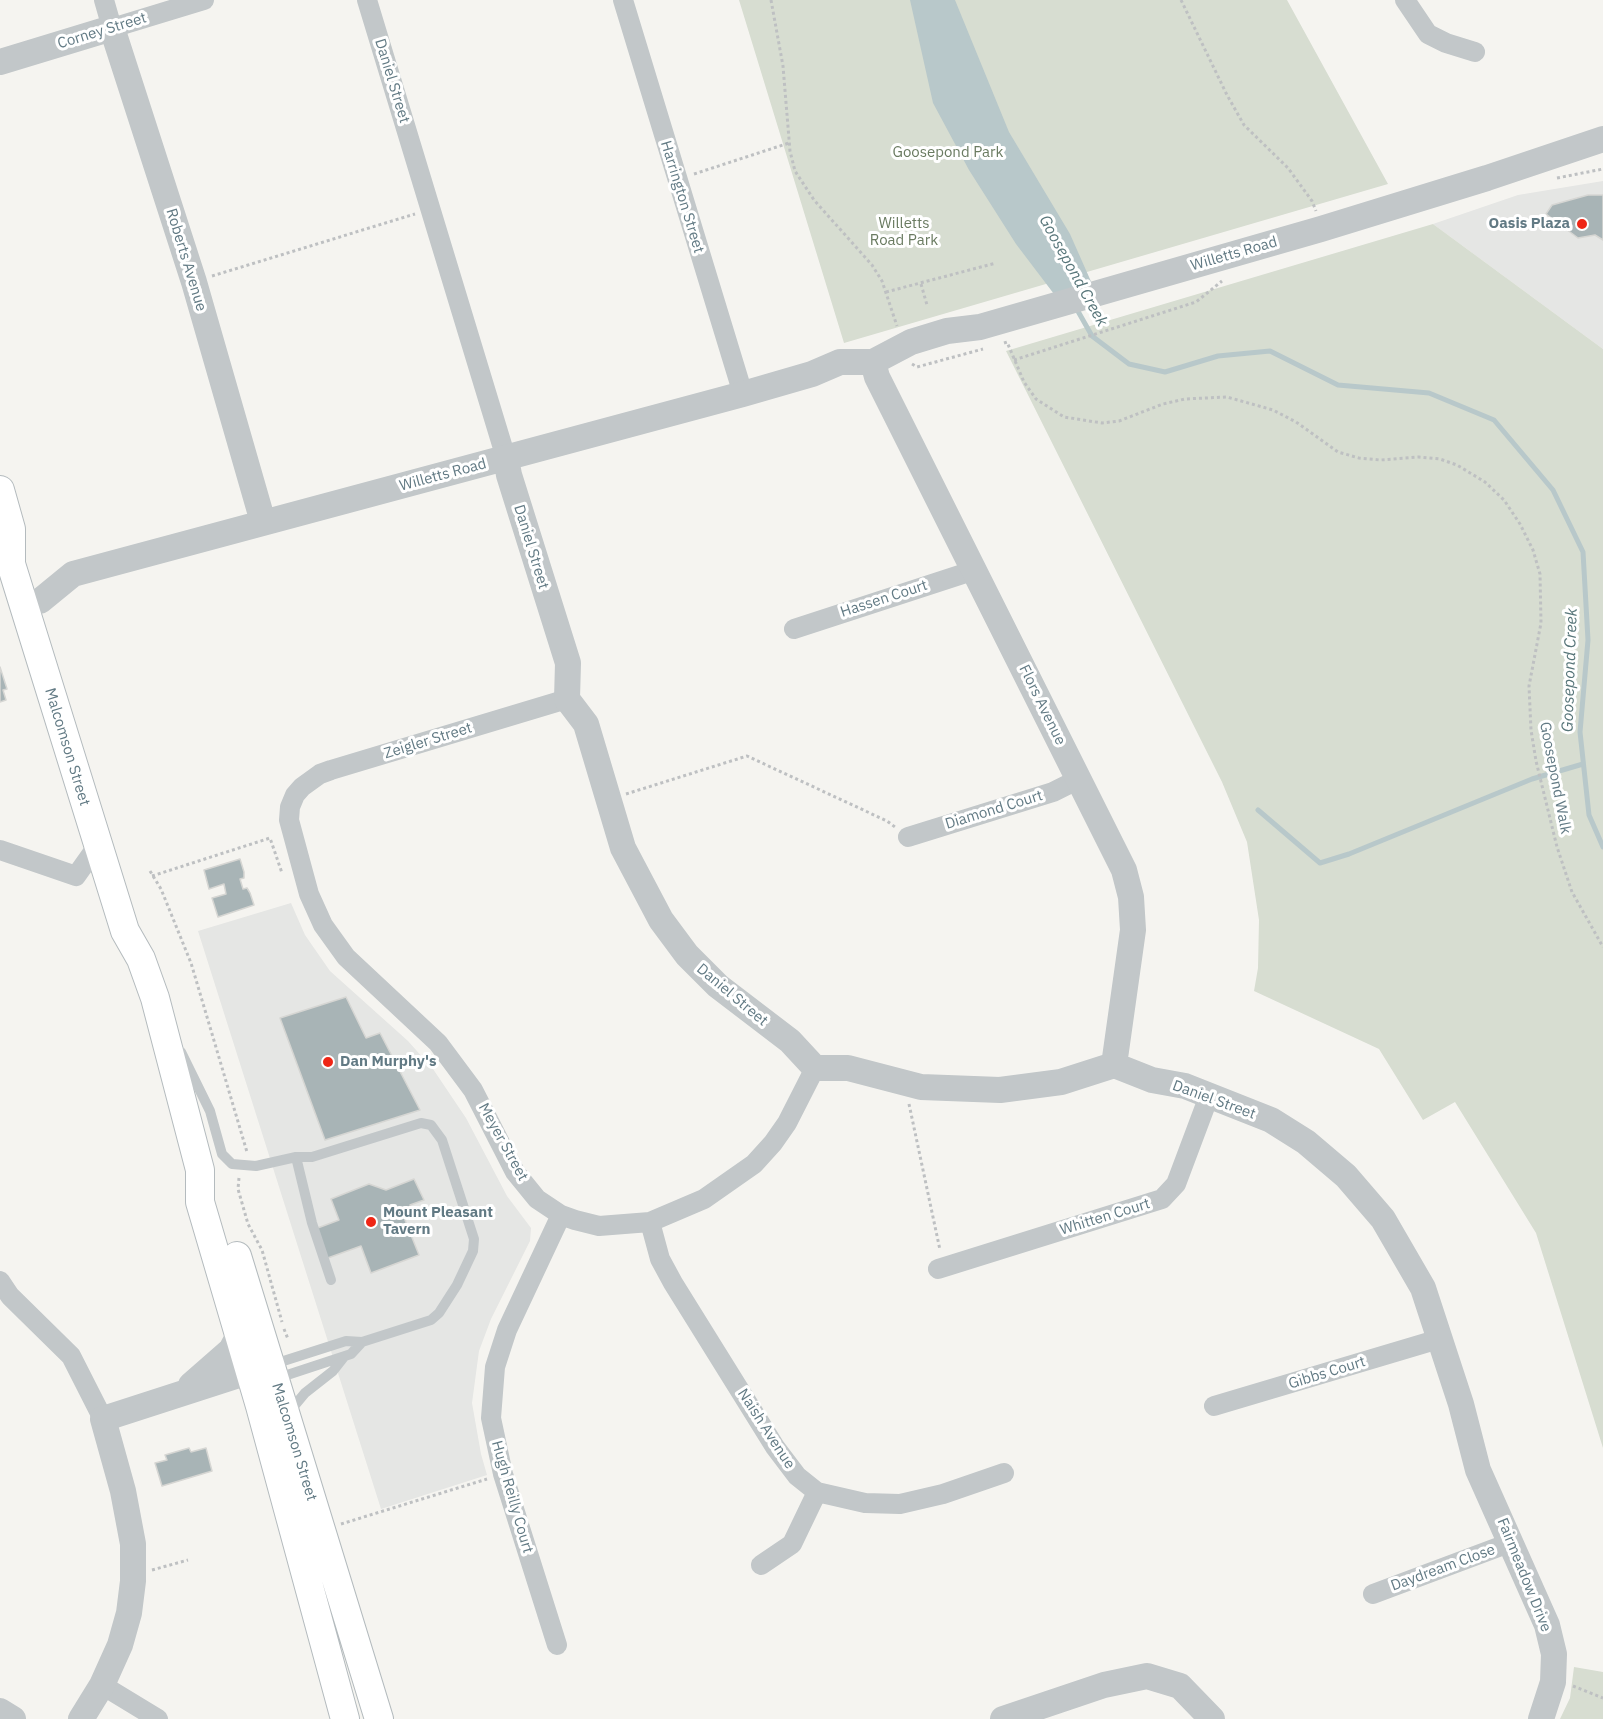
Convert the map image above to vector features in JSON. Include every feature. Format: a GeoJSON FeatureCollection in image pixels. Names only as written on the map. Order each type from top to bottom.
{"type":"FeatureCollection","features":[{"type":"Feature","properties":{"kind":"main road","name":"Malcomson Street"},"geometry":{"type":"LineString","coordinates":[[0,490],[11,564],[125,931],[141,959],[155,998],[200,1170],[200,1202],[239,1335],[286,1416],[379,1719]]}},
{"type":"Feature","properties":{"kind":"main road","name":"Malcomson Street"},"geometry":{"type":"LineString","coordinates":[[5,531],[26,555],[136,924],[141,959]]}},
{"type":"Feature","properties":{"kind":"main road","name":"Malcomson Street"},"geometry":{"type":"LineString","coordinates":[[200,1170],[218,1195],[345,1719]]}},
{"type":"Feature","properties":{"kind":"street","name":"Roberts Avenue"},"geometry":{"type":"LineString","coordinates":[[104,0],[194,282],[263,522]]}},
{"type":"Feature","properties":{"kind":"street","name":"Corney Street"},"geometry":{"type":"LineString","coordinates":[[0,62],[204,0]]}},
{"type":"Feature","properties":{"kind":"street","name":"Daniel Street"},"geometry":{"type":"LineString","coordinates":[[367,0],[506,458],[509,475],[568,663],[567,699],[586,724],[623,848],[661,920],[687,955],[718,986],[790,1041],[815,1068]]}},
{"type":"Feature","properties":{"kind":"street","name":"Harrington Street"},"geometry":{"type":"LineString","coordinates":[[623,0],[743,394]]}},
{"type":"Feature","properties":{"kind":"street"},"geometry":{"type":"LineString","coordinates":[[1405,0],[1428,34],[1446,43],[1475,52]]}},
{"type":"Feature","properties":{"kind":"street","name":"Willetts Road"},"geometry":{"type":"LineString","coordinates":[[40,602],[73,574],[812,374],[875,369],[888,374],[913,357],[952,342],[987,340],[1051,307],[1487,178],[1600,142]]}},
{"type":"Feature","properties":{"kind":"street","name":"Flors Avenue"},"geometry":{"type":"LineString","coordinates":[[875,369],[1124,870],[1131,897],[1133,930],[1114,1065]]}},
{"type":"Feature","properties":{"kind":"street","name":"Hassen Court"},"geometry":{"type":"LineString","coordinates":[[794,629],[975,570]]}},
{"type":"Feature","properties":{"kind":"street","name":"Zeigler Street"},"geometry":{"type":"LineString","coordinates":[[295,795],[320,774],[567,699]]}},
{"type":"Feature","properties":{"kind":"street","name":"Diamond Court"},"geometry":{"type":"LineString","coordinates":[[908,837],[1053,792],[1078,779]]}},
{"type":"Feature","properties":{"kind":"street","name":"Meyer Street"},"geometry":{"type":"LineString","coordinates":[[295,795],[290,807],[294,842],[309,894],[323,925],[346,957],[438,1043],[473,1090],[515,1172],[537,1199],[561,1215],[599,1226],[650,1222],[704,1199],[754,1164],[788,1123],[815,1068]]}},
{"type":"Feature","properties":{"kind":"street"},"geometry":{"type":"LineString","coordinates":[[0,850],[76,876],[98,845]]}},
{"type":"Feature","properties":{"kind":"street","name":"Daniel Street"},"geometry":{"type":"LineString","coordinates":[[1114,1065],[1209,1096],[1271,1120],[1306,1142],[1346,1176],[1383,1219],[1423,1288],[1461,1404],[1478,1470]]}},
{"type":"Feature","properties":{"kind":"street"},"geometry":{"type":"LineString","coordinates":[[815,1068],[848,1068],[910,1084],[1000,1090],[1061,1082],[1114,1065]]}},
{"type":"Feature","properties":{"kind":"street","name":"Whitten Court"},"geometry":{"type":"LineString","coordinates":[[938,1269],[1161,1199],[1176,1184],[1209,1096]]}},
{"type":"Feature","properties":{"kind":"street","name":"Hugh Reilly Court"},"geometry":{"type":"LineString","coordinates":[[556,1645],[502,1474],[491,1418],[495,1367],[507,1330],[561,1215]]}},
{"type":"Feature","properties":{"kind":"street","name":"Naish Avenue"},"geometry":{"type":"LineString","coordinates":[[650,1222],[660,1259],[679,1292],[775,1447],[797,1476],[817,1492],[865,1503],[900,1504],[943,1494],[1004,1473]]}},
{"type":"Feature","properties":{"kind":"street"},"geometry":{"type":"LineString","coordinates":[[0,1281],[10,1296],[71,1356],[105,1427],[123,1491],[133,1544],[129,1613],[120,1645],[102,1685],[81,1719]]}},
{"type":"Feature","properties":{"kind":"street"},"geometry":{"type":"LineString","coordinates":[[179,1394],[223,1359],[239,1335]]}},
{"type":"Feature","properties":{"kind":"street","name":"Gibbs Court"},"geometry":{"type":"LineString","coordinates":[[1214,1406],[1439,1340]]}},
{"type":"Feature","properties":{"kind":"street"},"geometry":{"type":"LineString","coordinates":[[105,1427],[179,1394],[262,1376]]}},
{"type":"Feature","properties":{"kind":"street"},"geometry":{"type":"LineString","coordinates":[[105,1427],[262,1376]]}},
{"type":"Feature","properties":{"kind":"street","name":"Fairmeadow Drive"},"geometry":{"type":"LineString","coordinates":[[1478,1470],[1547,1625],[1554,1654],[1553,1682],[1541,1719]]}},
{"type":"Feature","properties":{"kind":"street"},"geometry":{"type":"LineString","coordinates":[[761,1565],[792,1544],[817,1492]]}},
{"type":"Feature","properties":{"kind":"street","name":"Daydream Close"},"geometry":{"type":"LineString","coordinates":[[1373,1594],[1512,1542]]}},
{"type":"Feature","properties":{"kind":"street"},"geometry":{"type":"LineString","coordinates":[[1003,1719],[1104,1685],[1147,1676],[1180,1686],[1212,1719]]}},
{"type":"Feature","properties":{"kind":"street"},"geometry":{"type":"LineString","coordinates":[[102,1685],[158,1719]]}},
{"type":"Feature","properties":{"kind":"street"},"geometry":{"type":"LineString","coordinates":[[0,1711],[13,1719]]}},
{"type":"Feature","properties":{"kind":"lane"},"geometry":{"type":"LineString","coordinates":[[155,998],[210,1111],[222,1155],[232,1164],[245,1167],[296,1157],[312,1157],[421,1123],[430,1125],[442,1140],[474,1239],[473,1251],[457,1285],[439,1313],[431,1320],[362,1342],[346,1341],[262,1376]]}},
{"type":"Feature","properties":{"kind":"lane"},"geometry":{"type":"LineString","coordinates":[[296,1157],[312,1223],[331,1280]]}},
{"type":"Feature","properties":{"kind":"lane"},"geometry":{"type":"LineString","coordinates":[[262,1376],[351,1354],[362,1342]]}},
{"type":"Feature","properties":{"kind":"lane"},"geometry":{"type":"LineString","coordinates":[[286,1416],[297,1401],[333,1371],[344,1356]]}},
{"type":"Feature","properties":{"kind":"path"},"geometry":{"type":"LineString","coordinates":[[771,0],[783,66],[789,143],[795,171],[804,187],[872,265],[886,292],[901,336]]}},
{"type":"Feature","properties":{"kind":"path"},"geometry":{"type":"LineString","coordinates":[[1181,0],[1244,125],[1288,168],[1312,201],[1317,216]]}},
{"type":"Feature","properties":{"kind":"path"},"geometry":{"type":"LineString","coordinates":[[677,180],[789,143]]}},
{"type":"Feature","properties":{"kind":"path"},"geometry":{"type":"LineString","coordinates":[[194,282],[431,209]]}},
{"type":"Feature","properties":{"kind":"path"},"geometry":{"type":"LineString","coordinates":[[886,292],[996,263]]}},
{"type":"Feature","properties":{"kind":"path"},"geometry":{"type":"LineString","coordinates":[[1014,360],[1196,302],[1211,287],[1230,278]]}},
{"type":"Feature","properties":{"kind":"path"},"geometry":{"type":"LineString","coordinates":[[921,283],[927,305]]}},
{"type":"Feature","properties":{"kind":"path"},"geometry":{"type":"LineString","coordinates":[[912,364],[917,368],[987,340]]}},
{"type":"Feature","properties":{"kind":"path","name":"Goosepond Walk"},"geometry":{"type":"LineString","coordinates":[[987,340],[1007,342],[1024,382],[1036,399],[1064,417],[1082,422],[1119,421],[1163,404],[1185,399],[1227,397],[1273,410],[1296,422],[1338,452],[1359,459],[1419,457],[1440,459],[1471,472],[1504,500],[1533,550],[1540,574],[1541,624],[1529,686],[1531,730],[1536,761],[1557,847],[1572,892],[1603,947]]}},
{"type":"Feature","properties":{"kind":"path"},"geometry":{"type":"LineString","coordinates":[[608,800],[747,756],[887,821],[908,837]]}},
{"type":"Feature","properties":{"kind":"path"},"geometry":{"type":"LineString","coordinates":[[153,876],[270,838],[282,873]]}},
{"type":"Feature","properties":{"kind":"path"},"geometry":{"type":"LineString","coordinates":[[150,871],[173,917],[202,997],[238,1126],[247,1146],[246,1158]]}},
{"type":"Feature","properties":{"kind":"path"},"geometry":{"type":"LineString","coordinates":[[910,1084],[908,1099],[940,1246],[938,1269]]}},
{"type":"Feature","properties":{"kind":"path"},"geometry":{"type":"LineString","coordinates":[[340,1525],[502,1474]]}},
{"type":"Feature","properties":{"kind":"path"},"geometry":{"type":"LineString","coordinates":[[133,1572],[147,1572],[188,1560]]}},
{"type":"Feature","properties":{"kind":"path"},"geometry":{"type":"LineString","coordinates":[[1553,1682],[1589,1691],[1603,1698]]}},
{"type":"Feature","properties":{"kind":"shaded area"},"geometry":{"type":"Polygon","coordinates":[[[1603,181],[1603,349],[1433,224],[1518,195],[1603,181]]]}},
{"type":"Feature","properties":{"kind":"shaded area"},"geometry":{"type":"Polygon","coordinates":[[[291,903],[305,935],[330,971],[408,1041],[433,1069],[466,1118],[507,1196],[531,1228],[530,1241],[491,1319],[479,1351],[472,1403],[487,1475],[381,1509],[198,931],[291,903]]]}},
{"type":"Feature","properties":{"kind":"green space","name":"Goosepond Park"},"geometry":{"type":"Polygon","coordinates":[[[739,0],[1287,0],[1388,184],[844,343],[739,0]]]}},
{"type":"Feature","properties":{"kind":"green space"},"geometry":{"type":"Polygon","coordinates":[[[1433,224],[1603,349],[1603,1448],[1536,1233],[1455,1102],[1423,1120],[1379,1049],[1254,991],[1258,968],[1259,920],[1247,842],[1222,782],[1006,351],[1433,224]]]}},
{"type":"Feature","properties":{"kind":"green space"},"geometry":{"type":"Polygon","coordinates":[[[1574,1667],[1603,1672],[1603,1719],[1560,1719],[1570,1698],[1574,1667]]]}},
{"type":"Feature","properties":{"kind":"water"},"geometry":{"type":"Polygon","coordinates":[[[910,0],[955,0],[1009,132],[1070,234],[1093,286],[1057,298],[1016,244],[969,170],[933,103],[910,0]]]}},
{"type":"Feature","properties":{"kind":"building","name":"Oasis Plaza"},"geometry":{"type":"Polygon","coordinates":[[[1588,195],[1603,195],[1603,240],[1595,235],[1578,238],[1546,214],[1552,205],[1588,195]]]}},
{"type":"Feature","properties":{"kind":"building"},"geometry":{"type":"Polygon","coordinates":[[[0,667],[7,689],[3,690],[6,700],[0,702],[0,667]]]}},
{"type":"Feature","properties":{"kind":"building"},"geometry":{"type":"Polygon","coordinates":[[[240,859],[244,872],[244,878],[240,879],[243,889],[247,888],[254,905],[218,917],[212,898],[226,894],[224,884],[209,889],[204,870],[240,859]]]}},
{"type":"Feature","properties":{"kind":"building"},"geometry":{"type":"Polygon","coordinates":[[[346,997],[366,1038],[380,1033],[420,1110],[325,1140],[280,1018],[346,997]]]}},
{"type":"Feature","properties":{"kind":"building"},"geometry":{"type":"Polygon","coordinates":[[[414,1179],[424,1200],[410,1205],[414,1216],[405,1220],[419,1255],[371,1273],[361,1246],[325,1259],[315,1229],[339,1220],[331,1199],[369,1184],[386,1190],[414,1179]]]}},
{"type":"Feature","properties":{"kind":"building"},"geometry":{"type":"Polygon","coordinates":[[[189,1448],[191,1452],[206,1448],[212,1471],[162,1486],[155,1463],[167,1460],[165,1455],[189,1448]]]}},
{"type":"Feature","properties":{"kind":"waterway","name":"Goosepond Creek"},"geometry":{"type":"LineString","coordinates":[[1075,306],[1092,336],[1129,364],[1165,372],[1218,356],[1270,351],[1338,385],[1429,393],[1494,420],[1553,490],[1583,552],[1588,640],[1580,732],[1589,815],[1603,847]]}},
{"type":"Feature","properties":{"kind":"waterway"},"geometry":{"type":"LineString","coordinates":[[1258,810],[1320,863],[1349,854],[1532,779],[1583,764]]}},
{"type":"Feature","properties":{"kind":"place","name":"Oasis Plaza"},"geometry":{"type":"Point","coordinates":[1582,224]}},
{"type":"Feature","properties":{"kind":"place","name":"Dan Murphy's"},"geometry":{"type":"Point","coordinates":[328,1062]}},
{"type":"Feature","properties":{"kind":"place","name":"Mount Pleasant Tavern"},"geometry":{"type":"Point","coordinates":[371,1222]}},
{"type":"Feature","properties":{"kind":"park label","name":"Willetts Road Park"},"geometry":{"type":"Point","coordinates":[904,232]}}]}
